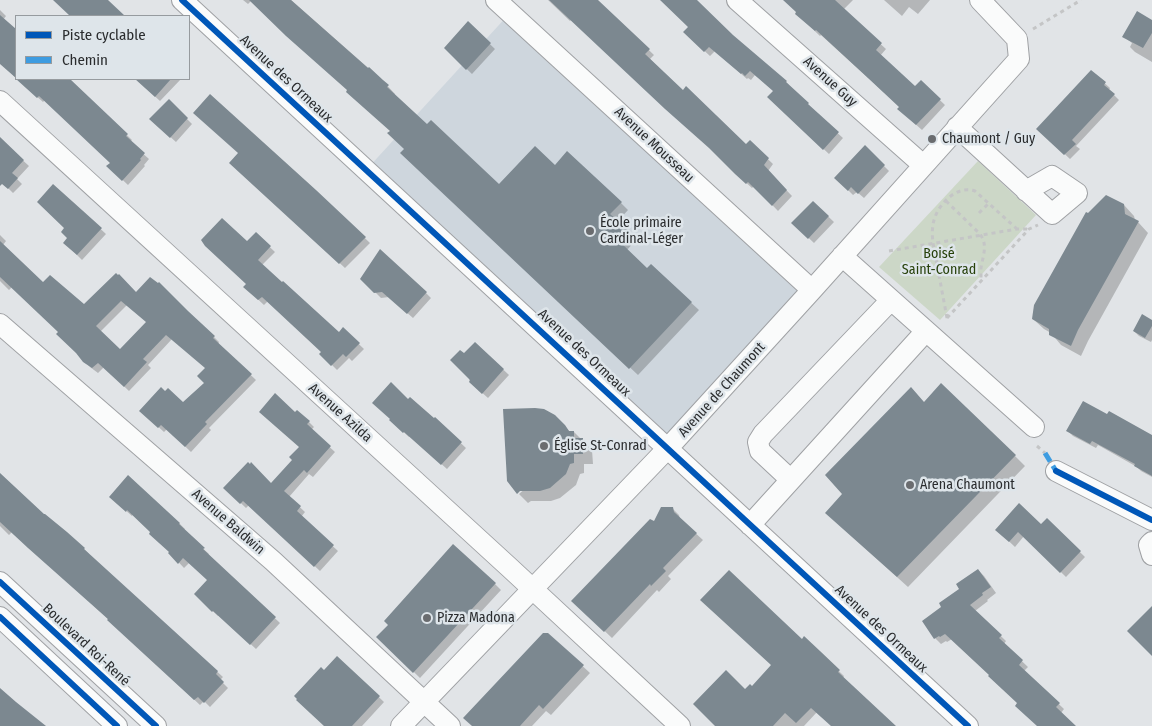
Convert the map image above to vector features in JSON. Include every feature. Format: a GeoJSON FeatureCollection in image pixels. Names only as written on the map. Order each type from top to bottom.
{"type":"FeatureCollection","features":[{"type":"Feature","properties":{"kind":"street","name":"Avenue des Ormeaux"},"geometry":{"type":"LineString","coordinates":[[182,0],[968,726]]}},
{"type":"Feature","properties":{"kind":"street","name":"Avenue Mousseau"},"geometry":{"type":"LineString","coordinates":[[496,0],[812,290]]}},
{"type":"Feature","properties":{"kind":"street","name":"Avenue Guy"},"geometry":{"type":"LineString","coordinates":[[737,0],[923,165]]}},
{"type":"Feature","properties":{"kind":"street"},"geometry":{"type":"LineString","coordinates":[[980,0],[1018,39]]}},
{"type":"Feature","properties":{"kind":"street","name":"Avenue de Chaumont"},"geometry":{"type":"LineString","coordinates":[[401,726],[668,448],[812,290],[1019,59],[1018,39]]}},
{"type":"Feature","properties":{"kind":"street","name":"Avenue Azilda"},"geometry":{"type":"LineString","coordinates":[[0,101],[680,726]]}},
{"type":"Feature","properties":{"kind":"street"},"geometry":{"type":"LineString","coordinates":[[957,127],[1026,191]]}},
{"type":"Feature","properties":{"kind":"street"},"geometry":{"type":"LineString","coordinates":[[842,256],[891,300],[935,327],[1034,427]]}},
{"type":"Feature","properties":{"kind":"street"},"geometry":{"type":"LineString","coordinates":[[791,480],[760,451],[758,442],[763,434],[891,300]]}},
{"type":"Feature","properties":{"kind":"street","name":"Avenue Baldwin"},"geometry":{"type":"LineString","coordinates":[[0,324],[273,561],[450,726]]}},
{"type":"Feature","properties":{"kind":"street"},"geometry":{"type":"LineString","coordinates":[[750,525],[935,327]]}},
{"type":"Feature","properties":{"kind":"street"},"geometry":{"type":"LineString","coordinates":[[1056,471],[1152,520]]}},
{"type":"Feature","properties":{"kind":"street"},"geometry":{"type":"LineString","coordinates":[[1152,542],[1149,545],[1152,555]]}},
{"type":"Feature","properties":{"kind":"street","name":"Boulevard Roi-René"},"geometry":{"type":"LineString","coordinates":[[0,582],[156,726]]}},
{"type":"Feature","properties":{"kind":"street"},"geometry":{"type":"LineString","coordinates":[[0,618],[117,726]]}},
{"type":"Feature","properties":{"kind":"path"},"geometry":{"type":"LineString","coordinates":[[1018,39],[1081,0]]}},
{"type":"Feature","properties":{"kind":"path"},"geometry":{"type":"LineString","coordinates":[[947,318],[932,232],[938,211],[958,191],[970,189],[975,191],[1017,229]]}},
{"type":"Feature","properties":{"kind":"path"},"geometry":{"type":"LineString","coordinates":[[946,201],[982,235],[985,249],[981,281]]}},
{"type":"Feature","properties":{"kind":"path"},"geometry":{"type":"LineString","coordinates":[[979,213],[988,203]]}},
{"type":"Feature","properties":{"kind":"path"},"geometry":{"type":"LineString","coordinates":[[935,327],[947,318],[1029,229],[1038,225]]}},
{"type":"Feature","properties":{"kind":"path"},"geometry":{"type":"LineString","coordinates":[[889,251],[1017,229],[1029,229]]}},
{"type":"Feature","properties":{"kind":"shaded area","name":"École primaire Cardinal-Léger"},"geometry":{"type":"Polygon","coordinates":[[[509,14],[810,294],[670,441],[367,169],[509,14]]]}},
{"type":"Feature","properties":{"kind":"green space","name":"Boisé Saint-Conrad"},"geometry":{"type":"Polygon","coordinates":[[[978,161],[1036,215],[940,320],[879,267],[978,161]]]}},
{"type":"Feature","properties":{"kind":"building"},"geometry":{"type":"Polygon","coordinates":[[[53,0],[108,0],[124,15],[69,15],[53,0]]]}},
{"type":"Feature","properties":{"kind":"building"},"geometry":{"type":"Polygon","coordinates":[[[249,0],[291,0],[389,85],[387,87],[427,124],[431,120],[499,184],[535,146],[555,165],[567,151],[622,202],[610,214],[630,232],[620,242],[647,268],[651,264],[692,302],[629,369],[400,153],[404,149],[387,133],[390,131],[249,0]]]}},
{"type":"Feature","properties":{"kind":"building"},"geometry":{"type":"Polygon","coordinates":[[[549,0],[598,0],[650,49],[645,54],[683,90],[686,86],[746,144],[750,140],[769,158],[764,165],[787,190],[772,206],[748,182],[746,184],[735,174],[549,0]]]}},
{"type":"Feature","properties":{"kind":"building"},"geometry":{"type":"Polygon","coordinates":[[[660,0],[697,0],[733,35],[787,81],[808,104],[839,132],[823,150],[767,97],[773,91],[750,71],[745,76],[741,74],[709,47],[704,52],[683,32],[688,27],[660,0]]]}},
{"type":"Feature","properties":{"kind":"building"},"geometry":{"type":"Polygon","coordinates":[[[783,0],[835,0],[882,43],[876,50],[915,86],[921,80],[941,99],[916,125],[816,30],[795,14],[796,12],[783,0]]]}},
{"type":"Feature","properties":{"kind":"building"},"geometry":{"type":"Polygon","coordinates":[[[1137,11],[1152,20],[1152,33],[1143,48],[1122,37],[1137,11]]]}},
{"type":"Feature","properties":{"kind":"building"},"geometry":{"type":"Polygon","coordinates":[[[0,15],[15,28],[15,77],[0,64],[0,15]]]}},
{"type":"Feature","properties":{"kind":"building"},"geometry":{"type":"Polygon","coordinates":[[[468,21],[491,43],[466,70],[444,48],[468,21]]]}},
{"type":"Feature","properties":{"kind":"building"},"geometry":{"type":"Polygon","coordinates":[[[1091,70],[1106,82],[1104,85],[1115,94],[1072,140],[1076,144],[1064,155],[1036,129],[1091,70]]]}},
{"type":"Feature","properties":{"kind":"building"},"geometry":{"type":"Polygon","coordinates":[[[17,80],[71,80],[128,134],[126,136],[145,153],[122,181],[106,166],[110,163],[39,96],[37,98],[17,80]]]}},
{"type":"Feature","properties":{"kind":"building"},"geometry":{"type":"Polygon","coordinates":[[[136,80],[170,80],[155,97],[136,80]]]}},
{"type":"Feature","properties":{"kind":"building"},"geometry":{"type":"Polygon","coordinates":[[[210,94],[366,237],[339,264],[229,163],[238,153],[193,113],[210,94]]]}},
{"type":"Feature","properties":{"kind":"building"},"geometry":{"type":"Polygon","coordinates":[[[169,99],[188,118],[170,138],[149,119],[169,99]]]}},
{"type":"Feature","properties":{"kind":"building"},"geometry":{"type":"Polygon","coordinates":[[[0,137],[24,160],[12,173],[18,178],[8,189],[2,184],[0,186],[0,137]]]}},
{"type":"Feature","properties":{"kind":"building"},"geometry":{"type":"Polygon","coordinates":[[[865,145],[885,165],[858,194],[851,187],[848,191],[834,178],[865,145]]]}},
{"type":"Feature","properties":{"kind":"building"},"geometry":{"type":"Polygon","coordinates":[[[53,184],[102,228],[77,255],[63,243],[67,238],[61,232],[64,228],[37,202],[53,184]]]}},
{"type":"Feature","properties":{"kind":"building"},"geometry":{"type":"Polygon","coordinates":[[[1106,195],[1124,204],[1125,214],[1139,221],[1071,346],[1049,335],[1049,329],[1032,319],[1034,305],[1086,212],[1088,213],[1106,195]]]}},
{"type":"Feature","properties":{"kind":"building"},"geometry":{"type":"Polygon","coordinates":[[[813,201],[829,216],[808,239],[791,223],[813,201]]]}},
{"type":"Feature","properties":{"kind":"building"},"geometry":{"type":"Polygon","coordinates":[[[222,218],[247,241],[256,232],[271,246],[258,260],[339,332],[343,327],[360,343],[346,357],[343,354],[331,366],[319,354],[321,352],[262,297],[258,300],[243,287],[246,284],[205,246],[201,240],[222,218]]]}},
{"type":"Feature","properties":{"kind":"building"},"geometry":{"type":"Polygon","coordinates":[[[0,241],[43,282],[50,275],[84,304],[116,273],[136,292],[150,277],[159,282],[215,336],[213,338],[252,374],[205,422],[207,424],[185,447],[161,425],[158,428],[139,411],[161,387],[165,391],[168,388],[183,402],[204,383],[197,376],[205,368],[166,335],[143,359],[147,362],[124,387],[98,363],[92,368],[83,362],[56,334],[58,332],[0,277],[0,241]],[[121,301],[96,326],[120,349],[146,322],[121,301]]]}},
{"type":"Feature","properties":{"kind":"building"},"geometry":{"type":"Polygon","coordinates":[[[380,249],[427,292],[407,314],[382,292],[374,293],[360,279],[380,249]]]}},
{"type":"Feature","properties":{"kind":"building"},"geometry":{"type":"Polygon","coordinates":[[[1142,314],[1152,320],[1152,326],[1145,338],[1133,331],[1142,314]]]}},
{"type":"Feature","properties":{"kind":"building"},"geometry":{"type":"Polygon","coordinates":[[[475,342],[504,369],[482,394],[450,360],[460,350],[464,353],[475,342]]]}},
{"type":"Feature","properties":{"kind":"building"},"geometry":{"type":"Polygon","coordinates":[[[391,382],[408,399],[410,397],[462,442],[441,465],[403,433],[372,403],[391,382]]]}},
{"type":"Feature","properties":{"kind":"building","name":"Arena Chaumont"},"geometry":{"type":"Polygon","coordinates":[[[941,383],[1016,455],[897,577],[825,513],[842,494],[825,475],[911,387],[924,402],[941,383]]]}},
{"type":"Feature","properties":{"kind":"building"},"geometry":{"type":"Polygon","coordinates":[[[275,393],[295,412],[297,410],[310,421],[307,424],[331,446],[307,473],[304,470],[284,491],[301,506],[297,511],[334,545],[314,567],[243,501],[240,504],[223,488],[248,462],[250,464],[251,462],[271,483],[292,460],[289,457],[299,447],[259,412],[275,393]]]}},
{"type":"Feature","properties":{"kind":"building"},"geometry":{"type":"Polygon","coordinates":[[[1083,401],[1107,414],[1109,411],[1152,435],[1152,476],[1134,466],[1135,464],[1092,441],[1090,444],[1066,431],[1083,401]]]}},
{"type":"Feature","properties":{"kind":"building","name":"Église St-Conrad"},"geometry":{"type":"Polygon","coordinates":[[[503,409],[544,409],[555,415],[569,431],[574,431],[574,438],[583,438],[583,454],[574,454],[574,463],[570,464],[566,474],[550,488],[540,491],[520,491],[517,494],[507,481],[503,409]]]}},
{"type":"Feature","properties":{"kind":"building"},"geometry":{"type":"Polygon","coordinates":[[[0,473],[44,514],[85,548],[218,671],[216,674],[224,682],[204,703],[198,697],[194,700],[108,619],[0,522],[0,473]]]}},
{"type":"Feature","properties":{"kind":"building"},"geometry":{"type":"Polygon","coordinates":[[[128,475],[276,617],[250,645],[194,594],[207,580],[183,558],[178,564],[169,552],[149,534],[150,532],[127,510],[126,512],[109,497],[128,475]]]}},
{"type":"Feature","properties":{"kind":"building"},"geometry":{"type":"Polygon","coordinates":[[[1019,503],[1041,524],[1047,518],[1081,551],[1060,573],[1018,532],[1009,542],[995,530],[1019,503]]]}},
{"type":"Feature","properties":{"kind":"building"},"geometry":{"type":"Polygon","coordinates":[[[661,507],[673,507],[674,512],[697,533],[663,568],[666,571],[651,586],[650,584],[604,632],[571,601],[650,519],[654,521],[661,507]]]}},
{"type":"Feature","properties":{"kind":"building"},"geometry":{"type":"Polygon","coordinates":[[[453,544],[496,583],[413,673],[376,637],[388,625],[384,621],[453,544]]]}},
{"type":"Feature","properties":{"kind":"building"},"geometry":{"type":"Polygon","coordinates":[[[978,569],[991,587],[970,605],[1002,635],[999,638],[1023,660],[1019,665],[1060,703],[1056,707],[1076,726],[1037,726],[1015,706],[1017,703],[989,675],[945,634],[934,639],[922,621],[941,607],[939,603],[959,589],[956,584],[978,569]]]}},
{"type":"Feature","properties":{"kind":"building"},"geometry":{"type":"Polygon","coordinates":[[[729,570],[802,639],[804,636],[840,670],[838,672],[896,726],[831,726],[811,708],[796,723],[785,713],[773,726],[715,726],[693,704],[726,670],[745,689],[750,684],[752,686],[771,665],[700,600],[729,570]]]}},
{"type":"Feature","properties":{"kind":"building"},"geometry":{"type":"Polygon","coordinates":[[[1152,606],[1152,656],[1127,631],[1152,606]]]}},
{"type":"Feature","properties":{"kind":"building"},"geometry":{"type":"Polygon","coordinates":[[[543,633],[548,633],[584,665],[543,709],[539,705],[520,726],[472,726],[463,718],[543,633]]]}},
{"type":"Feature","properties":{"kind":"building"},"geometry":{"type":"Polygon","coordinates":[[[337,656],[380,696],[352,726],[324,726],[294,696],[321,667],[324,670],[337,656]]]}},
{"type":"Feature","properties":{"kind":"building"},"geometry":{"type":"Polygon","coordinates":[[[0,688],[16,702],[46,726],[0,726],[0,688]]]}},
{"type":"Feature","properties":{"kind":"marked path"},"geometry":{"type":"LineString","coordinates":[[1045,453],[1056,471]]}},
{"type":"Feature","properties":{"kind":"cycle path"},"geometry":{"type":"LineString","coordinates":[[182,0],[968,726]]}},
{"type":"Feature","properties":{"kind":"cycle path"},"geometry":{"type":"LineString","coordinates":[[1056,471],[1152,520]]}},
{"type":"Feature","properties":{"kind":"cycle path"},"geometry":{"type":"LineString","coordinates":[[0,582],[156,726]]}},
{"type":"Feature","properties":{"kind":"cycle path"},"geometry":{"type":"LineString","coordinates":[[0,617],[117,726]]}},
{"type":"Feature","properties":{"kind":"place","name":"Chaumont / Guy"},"geometry":{"type":"Point","coordinates":[932,139]}},
{"type":"Feature","properties":{"kind":"place","name":"École primaire Cardinal-Léger"},"geometry":{"type":"Point","coordinates":[590,231]}},
{"type":"Feature","properties":{"kind":"place","name":"Église St-Conrad"},"geometry":{"type":"Point","coordinates":[544,446]}},
{"type":"Feature","properties":{"kind":"place","name":"Arena Chaumont"},"geometry":{"type":"Point","coordinates":[910,485]}},
{"type":"Feature","properties":{"kind":"place","name":"Pizza Madona"},"geometry":{"type":"Point","coordinates":[427,618]}}]}
